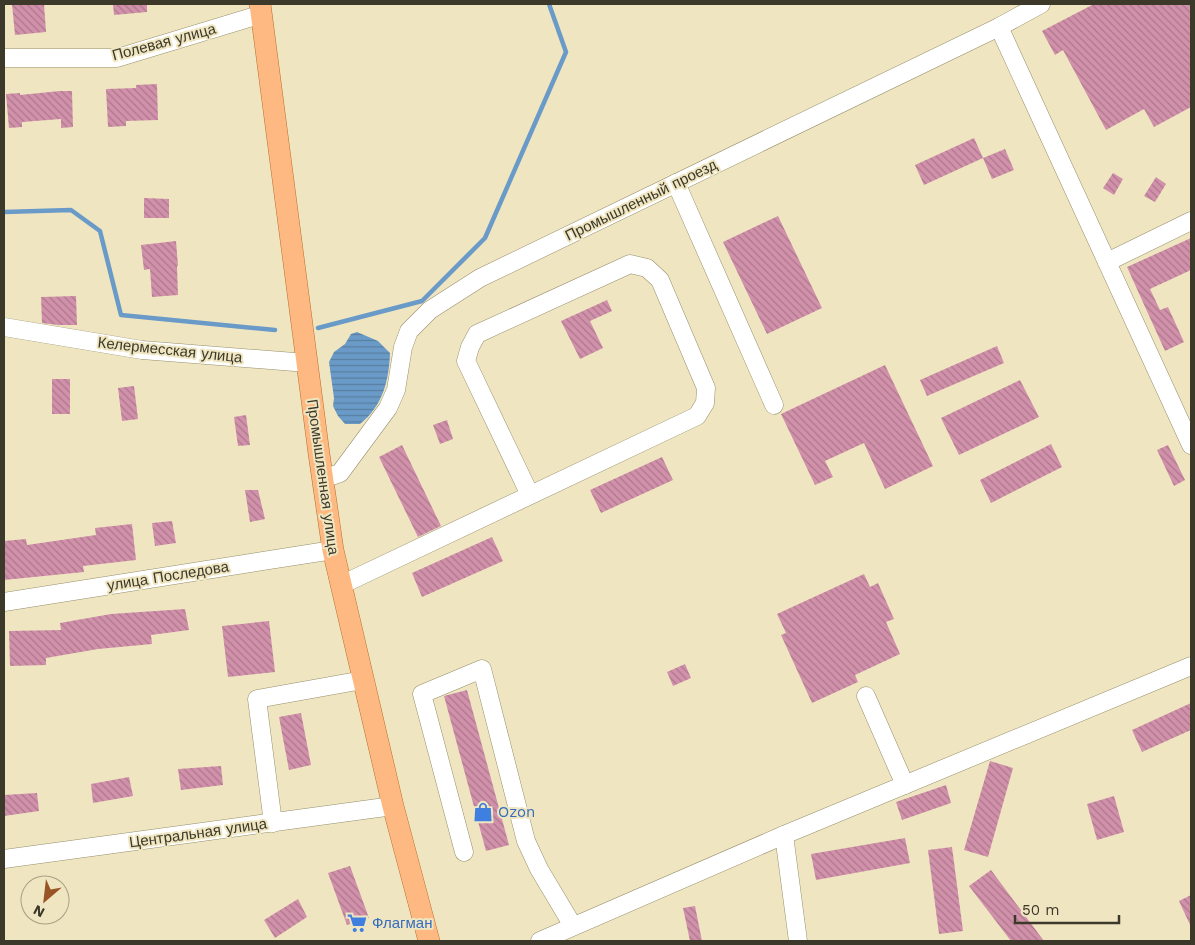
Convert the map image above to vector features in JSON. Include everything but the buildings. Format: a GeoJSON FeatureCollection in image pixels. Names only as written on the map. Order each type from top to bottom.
{"type":"FeatureCollection","features":[{"type":"Feature","properties":{"kind":"main road","name":"Промышленная улица"},"geometry":{"type":"LineString","coordinates":[[261,9],[333,550],[393,806],[429,941]]}},
{"type":"Feature","properties":{"kind":"street","name":"Промышленный проезд"},"geometry":{"type":"LineString","coordinates":[[323,479],[340,473],[388,408],[396,390],[403,346],[409,332],[430,310],[480,278],[998,27],[1041,4]]}},
{"type":"Feature","properties":{"kind":"street","name":"Полевая улица"},"geometry":{"type":"LineString","coordinates":[[4,58],[117,58],[261,9]]}},
{"type":"Feature","properties":{"kind":"street"},"geometry":{"type":"LineString","coordinates":[[998,27],[1191,445]]}},
{"type":"Feature","properties":{"kind":"street"},"geometry":{"type":"LineString","coordinates":[[676,184],[774,405]]}},
{"type":"Feature","properties":{"kind":"street"},"geometry":{"type":"LineString","coordinates":[[1107,262],[1191,221]]}},
{"type":"Feature","properties":{"kind":"street"},"geometry":{"type":"LineString","coordinates":[[341,585],[697,416],[704,403],[706,388],[660,280],[647,268],[630,264],[477,334],[470,347],[466,361],[530,495]]}},
{"type":"Feature","properties":{"kind":"street","name":"Келермесская улица"},"geometry":{"type":"LineString","coordinates":[[4,327],[142,350],[307,363]]}},
{"type":"Feature","properties":{"kind":"street","name":"улица Последова"},"geometry":{"type":"LineString","coordinates":[[4,602],[333,550]]}},
{"type":"Feature","properties":{"kind":"street"},"geometry":{"type":"LineString","coordinates":[[540,941],[784,835],[1191,666]]}},
{"type":"Feature","properties":{"kind":"street"},"geometry":{"type":"LineString","coordinates":[[464,852],[422,694],[482,669],[526,841],[539,869],[573,926]]}},
{"type":"Feature","properties":{"kind":"street"},"geometry":{"type":"LineString","coordinates":[[273,822],[257,699],[363,680]]}},
{"type":"Feature","properties":{"kind":"street"},"geometry":{"type":"LineString","coordinates":[[866,696],[905,785]]}},
{"type":"Feature","properties":{"kind":"street","name":"Центральная улица"},"geometry":{"type":"LineString","coordinates":[[4,859],[393,806]]}},
{"type":"Feature","properties":{"kind":"street"},"geometry":{"type":"LineString","coordinates":[[784,835],[798,941]]}},
{"type":"Feature","properties":{"kind":"water"},"geometry":{"type":"Polygon","coordinates":[[[357,332],[378,341],[390,353],[388,373],[379,401],[368,417],[360,424],[345,424],[333,406],[334,398],[329,362],[334,352],[345,344],[351,334],[357,332]]]}},
{"type":"Feature","properties":{"kind":"waterway"},"geometry":{"type":"LineString","coordinates":[[318,328],[422,301],[485,238],[566,52],[549,4]]}},
{"type":"Feature","properties":{"kind":"waterway"},"geometry":{"type":"LineString","coordinates":[[4,212],[71,210],[100,231],[121,315],[275,330]]}},
{"type":"Feature","properties":{"kind":"place","name":"Ozon"},"geometry":{"type":"Point","coordinates":[483,812]}},
{"type":"Feature","properties":{"kind":"place","name":"Флагман"},"geometry":{"type":"Point","coordinates":[357,923]}}]}
